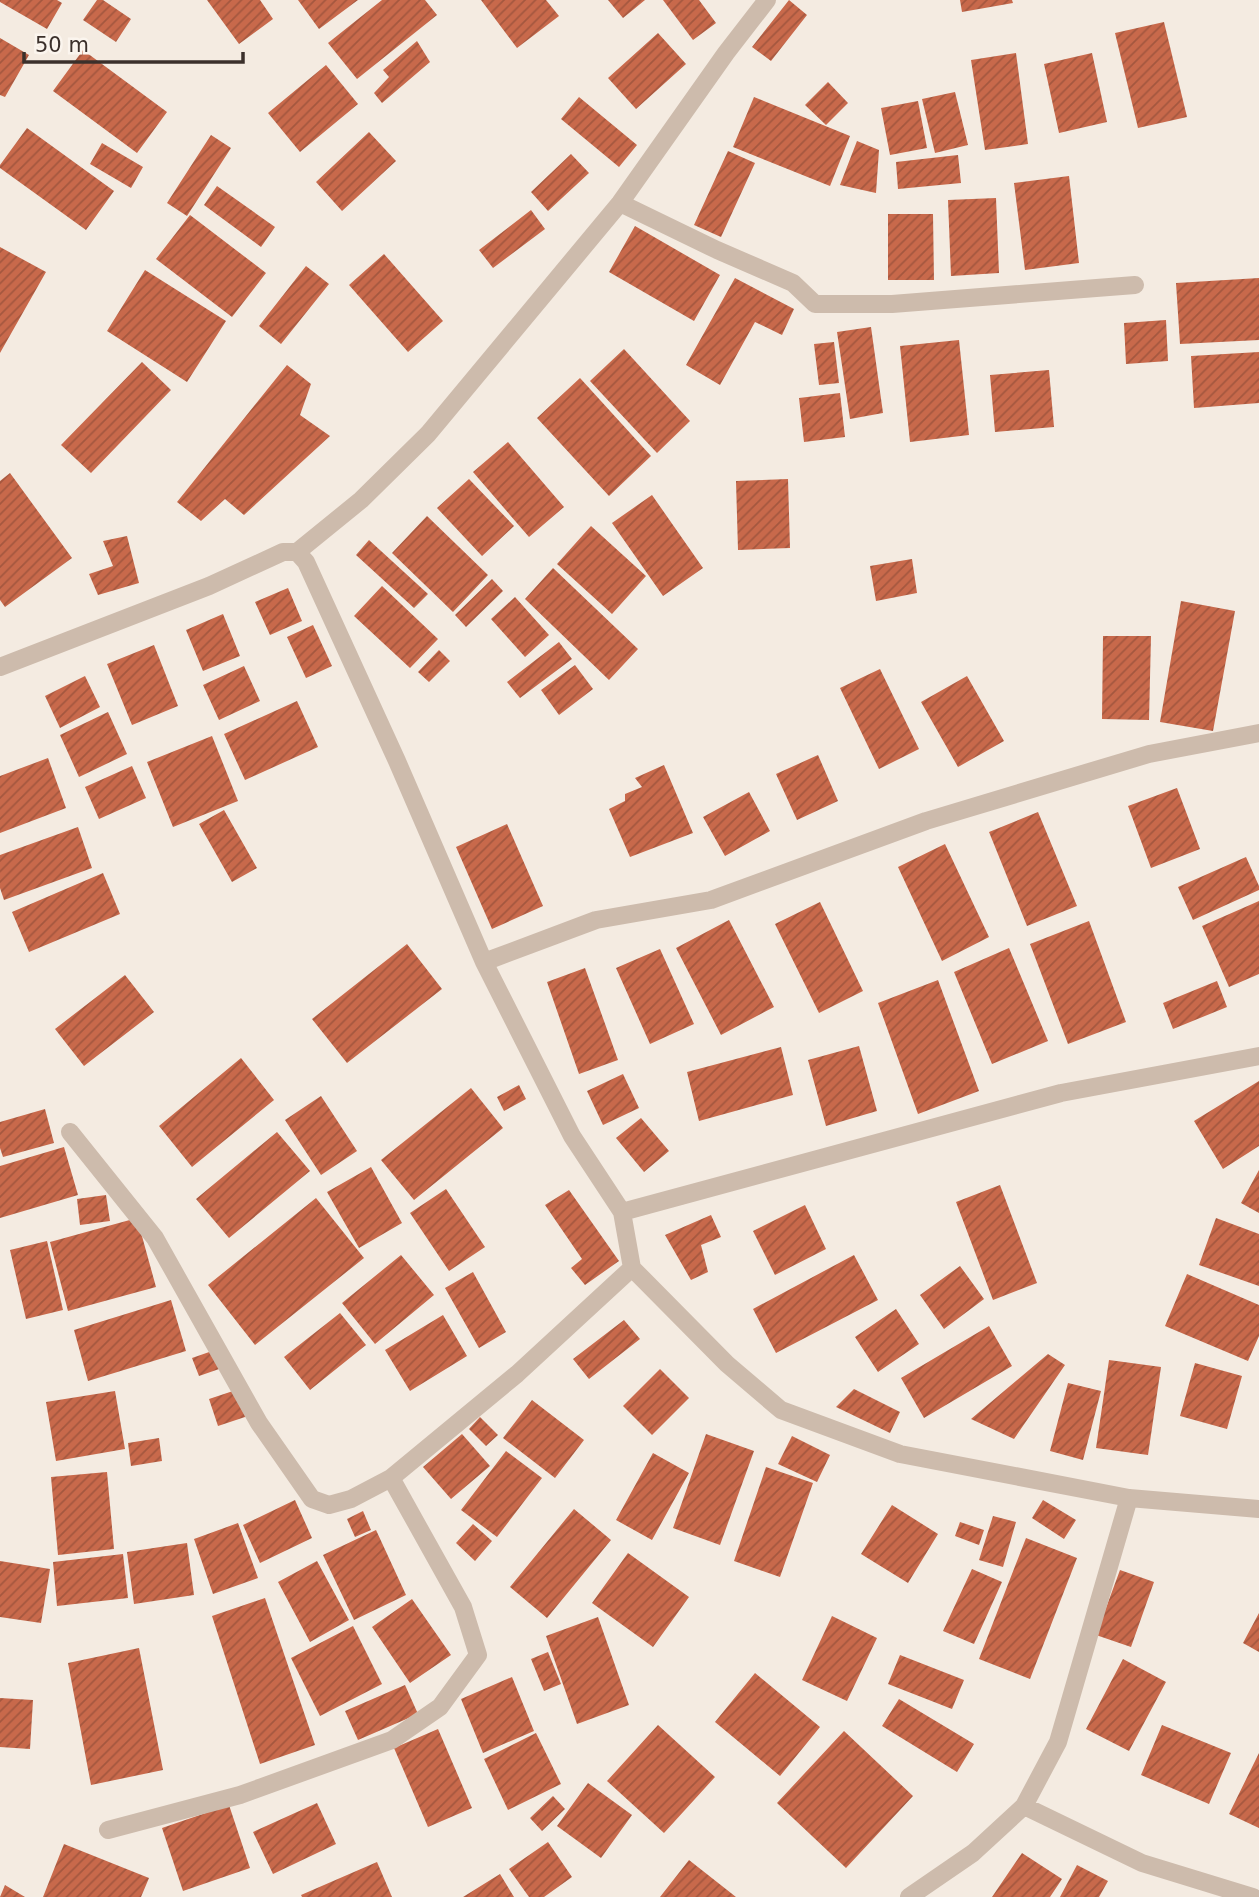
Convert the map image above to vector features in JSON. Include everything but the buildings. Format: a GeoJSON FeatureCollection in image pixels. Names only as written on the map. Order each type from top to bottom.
{"type":"FeatureCollection","features":[{"type":"Feature","properties":{"kind":"street"},"geometry":{"type":"LineString","coordinates":[[0,667],[209,586],[283,552],[297,552],[361,500],[428,435],[620,203],[726,53],[767,0]]}},
{"type":"Feature","properties":{"kind":"street"},"geometry":{"type":"LineString","coordinates":[[620,203],[793,283],[816,303],[892,304],[1135,285]]}},
{"type":"Feature","properties":{"kind":"street"},"geometry":{"type":"LineString","coordinates":[[297,552],[306,562],[318,587],[484,962],[572,1136],[622,1212],[632,1268],[727,1364],[781,1410],[900,1454],[1129,1498],[1259,1509]]}},
{"type":"Feature","properties":{"kind":"street"},"geometry":{"type":"LineString","coordinates":[[484,962],[596,920],[711,900],[926,821],[1149,754],[1259,733]]}},
{"type":"Feature","properties":{"kind":"street"},"geometry":{"type":"LineString","coordinates":[[622,1212],[1060,1093],[1259,1056]]}},
{"type":"Feature","properties":{"kind":"street"},"geometry":{"type":"LineString","coordinates":[[70,1132],[155,1238],[259,1423],[312,1499],[328,1505],[351,1499],[391,1478],[517,1374],[632,1268]]}},
{"type":"Feature","properties":{"kind":"street"},"geometry":{"type":"LineString","coordinates":[[108,1830],[240,1795],[393,1740],[440,1707],[478,1655],[464,1607],[391,1478]]}},
{"type":"Feature","properties":{"kind":"street"},"geometry":{"type":"LineString","coordinates":[[909,1897],[973,1853],[1024,1806],[1058,1742],[1129,1498]]}},
{"type":"Feature","properties":{"kind":"street"},"geometry":{"type":"LineString","coordinates":[[1024,1806],[1142,1863],[1253,1897]]}}]}
